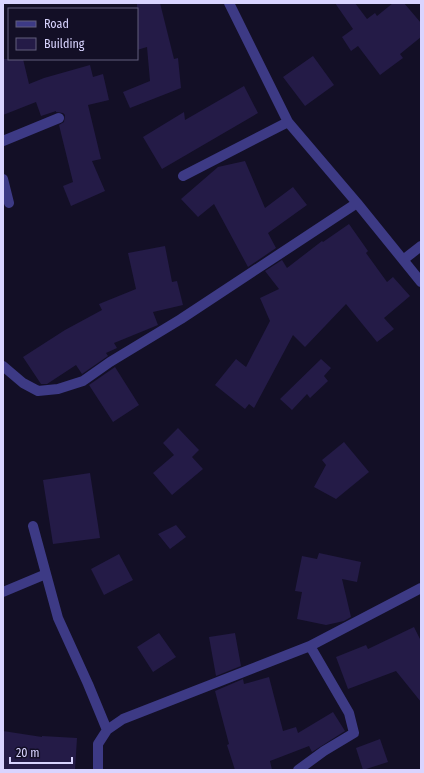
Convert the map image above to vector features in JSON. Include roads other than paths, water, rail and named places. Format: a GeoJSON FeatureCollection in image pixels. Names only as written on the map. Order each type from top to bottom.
{"type":"FeatureCollection","features":[{"type":"Feature","properties":{"kind":"street"},"geometry":{"type":"LineString","coordinates":[[229,3],[288,122],[357,203],[421,282]]}},
{"type":"Feature","properties":{"kind":"street"},"geometry":{"type":"LineString","coordinates":[[3,141],[59,118]]}},
{"type":"Feature","properties":{"kind":"street"},"geometry":{"type":"LineString","coordinates":[[183,176],[288,122]]}},
{"type":"Feature","properties":{"kind":"street"},"geometry":{"type":"LineString","coordinates":[[3,179],[9,203]]}},
{"type":"Feature","properties":{"kind":"street"},"geometry":{"type":"LineString","coordinates":[[3,366],[23,383],[38,391],[58,390],[83,381],[110,362],[182,319],[357,203]]}},
{"type":"Feature","properties":{"kind":"street"},"geometry":{"type":"LineString","coordinates":[[403,260],[421,246]]}},
{"type":"Feature","properties":{"kind":"street"},"geometry":{"type":"LineString","coordinates":[[33,526],[58,618],[107,730]]}},
{"type":"Feature","properties":{"kind":"street"},"geometry":{"type":"LineString","coordinates":[[3,592],[46,574]]}},
{"type":"Feature","properties":{"kind":"street"},"geometry":{"type":"LineString","coordinates":[[98,770],[98,744],[107,730],[123,719],[310,646],[421,588]]}},
{"type":"Feature","properties":{"kind":"street"},"geometry":{"type":"LineString","coordinates":[[298,770],[324,751],[354,733],[349,713],[310,646]]}}]}
